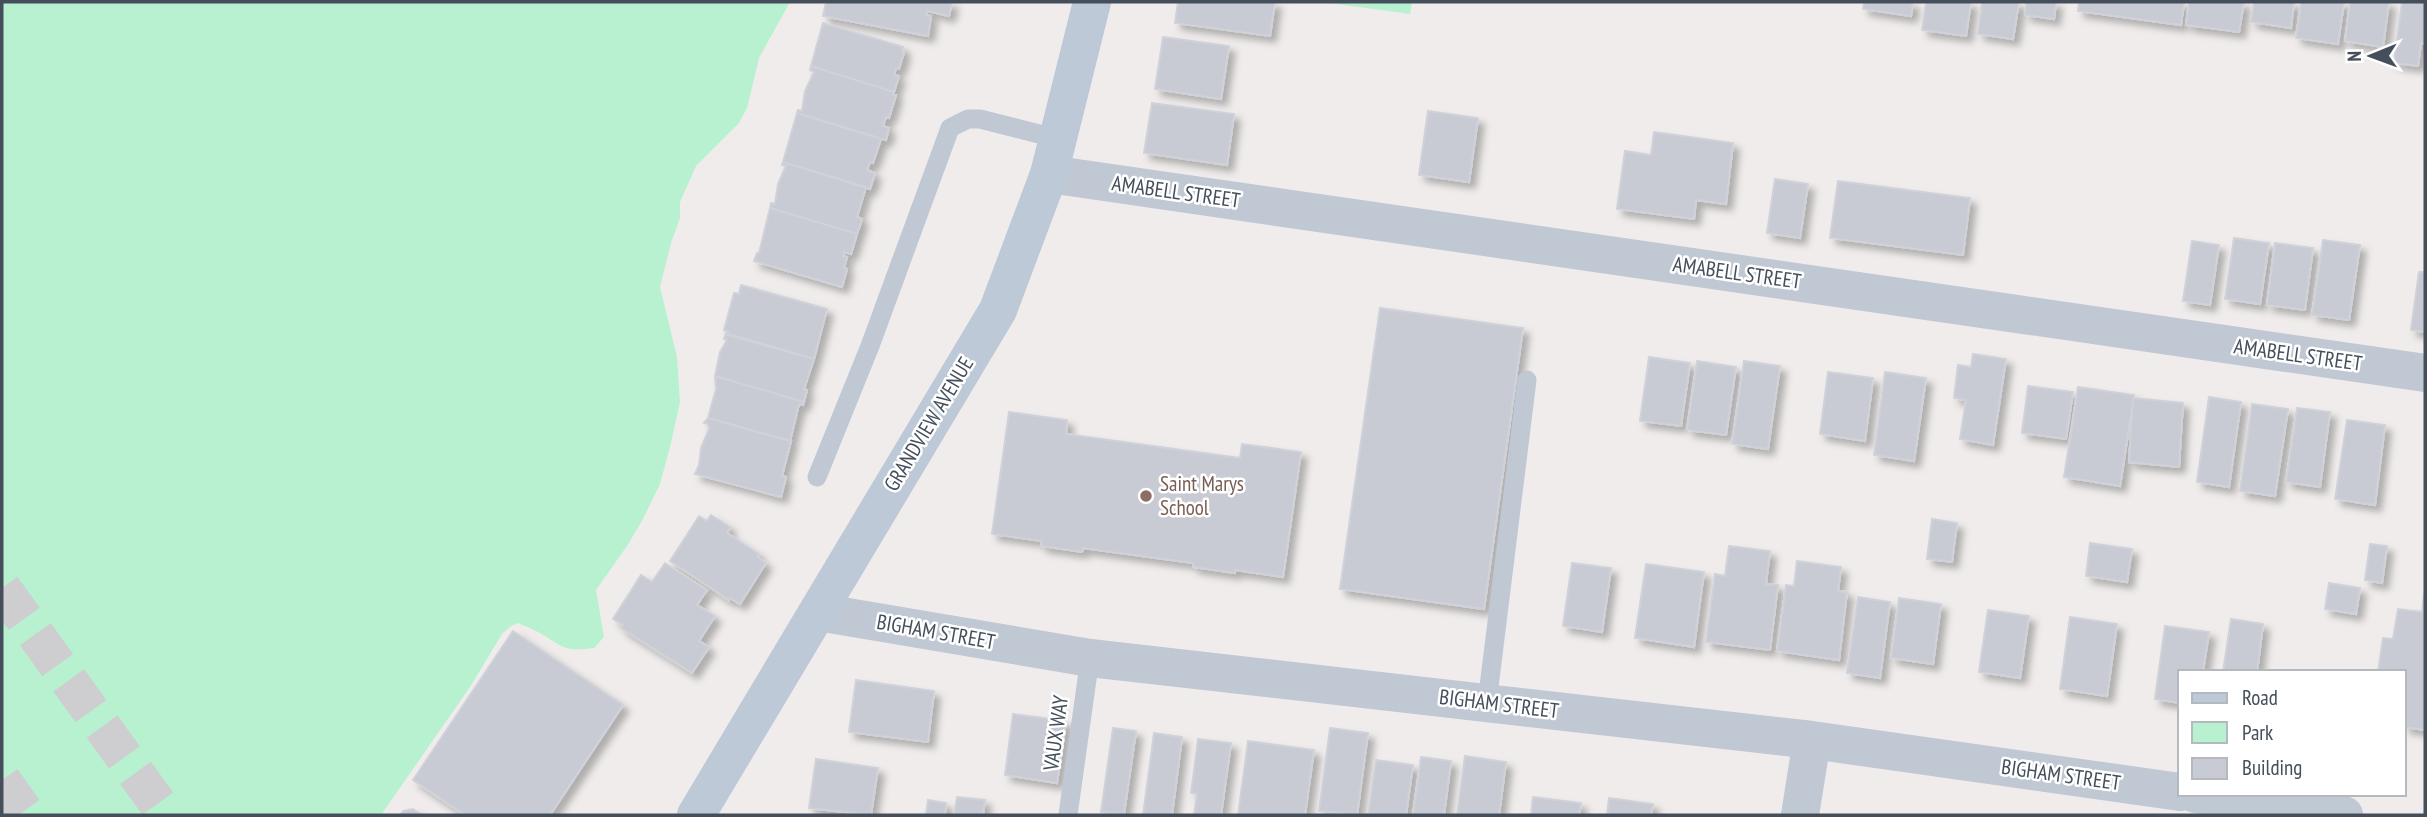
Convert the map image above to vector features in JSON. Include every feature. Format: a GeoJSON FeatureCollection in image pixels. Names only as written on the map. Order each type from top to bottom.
{"type":"FeatureCollection","features":[{"type":"Feature","properties":{"kind":"street","name":"GRANDVIEW AVENUE"},"geometry":{"type":"LineString","coordinates":[[696,815],[998,310],[1054,156],[1092,2]]}},
{"type":"Feature","properties":{"kind":"street","name":"AMABELL STREET"},"geometry":{"type":"LineString","coordinates":[[1054,156],[2425,373]]}},
{"type":"Feature","properties":{"kind":"street","name":"BIGHAM STREET"},"geometry":{"type":"LineString","coordinates":[[818,612],[1090,658],[1812,740],[2178,792]]}},
{"type":"Feature","properties":{"kind":"street"},"geometry":{"type":"LineString","coordinates":[[1800,815],[1812,740]]}},
{"type":"Feature","properties":{"kind":"street"},"geometry":{"type":"LineString","coordinates":[[2210,796],[2344,815]]}},
{"type":"Feature","properties":{"kind":"lane"},"geometry":{"type":"LineString","coordinates":[[817,477],[870,346],[950,128],[968,118],[980,119],[1054,156]]}},
{"type":"Feature","properties":{"kind":"lane"},"geometry":{"type":"LineString","coordinates":[[1487,703],[1527,380]]}},
{"type":"Feature","properties":{"kind":"lane","name":"VAUX WAY"},"geometry":{"type":"LineString","coordinates":[[1068,815],[1090,658]]}},
{"type":"Feature","properties":{"kind":"green space"},"geometry":{"type":"Polygon","coordinates":[[[2,2],[790,2],[759,58],[747,108],[739,123],[696,166],[680,202],[680,218],[660,287],[677,357],[680,402],[660,484],[627,546],[596,590],[604,637],[594,648],[574,649],[561,646],[518,623],[511,626],[502,634],[470,687],[381,815],[2,815],[2,2]]]}},
{"type":"Feature","properties":{"kind":"green space"},"geometry":{"type":"Polygon","coordinates":[[[1322,2],[1412,2],[1410,14],[1322,2]]]}},
{"type":"Feature","properties":{"kind":"building"},"geometry":{"type":"Polygon","coordinates":[[[826,2],[952,2],[949,16],[927,11],[926,15],[931,16],[928,36],[823,16],[826,2]]]}},
{"type":"Feature","properties":{"kind":"building"},"geometry":{"type":"Polygon","coordinates":[[[1178,2],[1275,2],[1270,36],[1175,23],[1178,2]]]}},
{"type":"Feature","properties":{"kind":"building"},"geometry":{"type":"Polygon","coordinates":[[[1864,2],[1913,2],[1911,16],[1863,9],[1864,2]]]}},
{"type":"Feature","properties":{"kind":"building"},"geometry":{"type":"Polygon","coordinates":[[[1926,2],[1971,2],[1966,36],[1922,30],[1926,2]]]}},
{"type":"Feature","properties":{"kind":"building"},"geometry":{"type":"Polygon","coordinates":[[[1982,2],[2019,2],[2013,39],[1978,34],[1982,2]]]}},
{"type":"Feature","properties":{"kind":"building"},"geometry":{"type":"Polygon","coordinates":[[[2026,2],[2056,2],[2054,19],[2025,15],[2026,2]]]}},
{"type":"Feature","properties":{"kind":"building"},"geometry":{"type":"Polygon","coordinates":[[[2079,2],[2184,2],[2181,25],[2078,11],[2079,2]]]}},
{"type":"Feature","properties":{"kind":"building"},"geometry":{"type":"Polygon","coordinates":[[[2189,2],[2244,2],[2239,32],[2186,25],[2189,2]]]}},
{"type":"Feature","properties":{"kind":"building"},"geometry":{"type":"Polygon","coordinates":[[[2254,2],[2294,2],[2291,28],[2251,22],[2254,2]]]}},
{"type":"Feature","properties":{"kind":"building"},"geometry":{"type":"Polygon","coordinates":[[[2301,2],[2344,2],[2338,44],[2296,38],[2301,2]]]}},
{"type":"Feature","properties":{"kind":"building"},"geometry":{"type":"Polygon","coordinates":[[[2350,2],[2389,2],[2383,47],[2345,41],[2350,2]]]}},
{"type":"Feature","properties":{"kind":"building"},"geometry":{"type":"Polygon","coordinates":[[[2402,2],[2425,2],[2425,44],[2421,43],[2418,66],[2394,63],[2402,2]]]}},
{"type":"Feature","properties":{"kind":"building"},"geometry":{"type":"Polygon","coordinates":[[[823,23],[903,47],[899,69],[896,68],[894,75],[899,76],[894,92],[811,66],[823,23]]]}},
{"type":"Feature","properties":{"kind":"building"},"geometry":{"type":"Polygon","coordinates":[[[1163,37],[1229,46],[1221,99],[1155,89],[1163,37]]]}},
{"type":"Feature","properties":{"kind":"building"},"geometry":{"type":"Polygon","coordinates":[[[811,66],[894,92],[893,95],[896,95],[889,118],[886,117],[883,126],[889,128],[886,140],[797,113],[798,110],[802,111],[805,91],[814,72],[810,70],[811,66]]]}},
{"type":"Feature","properties":{"kind":"building"},"geometry":{"type":"Polygon","coordinates":[[[1152,103],[1234,114],[1227,165],[1144,153],[1152,103]]]}},
{"type":"Feature","properties":{"kind":"building"},"geometry":{"type":"Polygon","coordinates":[[[1428,111],[1478,118],[1469,182],[1419,175],[1428,111]]]}},
{"type":"Feature","properties":{"kind":"building"},"geometry":{"type":"Polygon","coordinates":[[[797,113],[881,139],[873,163],[870,162],[867,170],[875,173],[870,189],[783,162],[797,113]]]}},
{"type":"Feature","properties":{"kind":"building"},"geometry":{"type":"Polygon","coordinates":[[[1654,132],[1733,143],[1726,204],[1696,200],[1694,219],[1617,209],[1625,151],[1651,155],[1654,132]]]}},
{"type":"Feature","properties":{"kind":"building"},"geometry":{"type":"Polygon","coordinates":[[[783,162],[866,187],[857,217],[862,219],[857,234],[770,208],[771,203],[775,204],[778,184],[786,166],[782,165],[783,162]]]}},
{"type":"Feature","properties":{"kind":"building"},"geometry":{"type":"Polygon","coordinates":[[[1775,179],[1808,184],[1800,238],[1767,233],[1775,179]]]}},
{"type":"Feature","properties":{"kind":"building"},"geometry":{"type":"Polygon","coordinates":[[[1838,181],[1970,198],[1963,255],[1830,238],[1838,181]]]}},
{"type":"Feature","properties":{"kind":"building"},"geometry":{"type":"Polygon","coordinates":[[[770,208],[857,234],[851,254],[844,252],[843,256],[847,257],[844,268],[847,269],[842,287],[754,261],[759,253],[770,208]]]}},
{"type":"Feature","properties":{"kind":"building"},"geometry":{"type":"Polygon","coordinates":[[[2234,238],[2269,243],[2260,304],[2225,299],[2234,238]]]}},
{"type":"Feature","properties":{"kind":"building"},"geometry":{"type":"Polygon","coordinates":[[[2323,240],[2360,245],[2349,320],[2312,315],[2323,240]]]}},
{"type":"Feature","properties":{"kind":"building"},"geometry":{"type":"Polygon","coordinates":[[[2192,241],[2219,245],[2210,305],[2183,301],[2192,241]]]}},
{"type":"Feature","properties":{"kind":"building"},"geometry":{"type":"Polygon","coordinates":[[[2275,243],[2313,248],[2305,310],[2267,305],[2275,243]]]}},
{"type":"Feature","properties":{"kind":"building"},"geometry":{"type":"Polygon","coordinates":[[[2419,272],[2425,272],[2425,332],[2411,330],[2419,272]]]}},
{"type":"Feature","properties":{"kind":"building"},"geometry":{"type":"Polygon","coordinates":[[[741,285],[827,309],[814,359],[727,335],[728,331],[724,330],[734,293],[739,294],[741,285]]]}},
{"type":"Feature","properties":{"kind":"building"},"geometry":{"type":"Polygon","coordinates":[[[1380,308],[1523,328],[1484,609],[1340,589],[1380,308]]]}},
{"type":"Feature","properties":{"kind":"building"},"geometry":{"type":"Polygon","coordinates":[[[726,333],[814,359],[804,389],[807,390],[804,402],[715,376],[720,352],[727,340],[724,339],[726,333]]]}},
{"type":"Feature","properties":{"kind":"building"},"geometry":{"type":"Polygon","coordinates":[[[1973,354],[2006,359],[1993,445],[1960,439],[1966,400],[1954,398],[1958,365],[1971,367],[1973,354]]]}},
{"type":"Feature","properties":{"kind":"building"},"geometry":{"type":"Polygon","coordinates":[[[1649,357],[1690,363],[1681,426],[1640,421],[1649,357]]]}},
{"type":"Feature","properties":{"kind":"building"},"geometry":{"type":"Polygon","coordinates":[[[1697,361],[1736,367],[1726,435],[1687,430],[1697,361]]]}},
{"type":"Feature","properties":{"kind":"building"},"geometry":{"type":"Polygon","coordinates":[[[1744,361],[1780,366],[1768,449],[1732,444],[1744,361]]]}},
{"type":"Feature","properties":{"kind":"building"},"geometry":{"type":"Polygon","coordinates":[[[1828,372],[1873,378],[1865,441],[1820,434],[1828,372]]]}},
{"type":"Feature","properties":{"kind":"building"},"geometry":{"type":"Polygon","coordinates":[[[1885,372],[1926,378],[1914,461],[1874,455],[1885,372]]]}},
{"type":"Feature","properties":{"kind":"building"},"geometry":{"type":"Polygon","coordinates":[[[715,376],[804,402],[803,405],[799,404],[790,441],[708,418],[716,389],[715,376]]]}},
{"type":"Feature","properties":{"kind":"building"},"geometry":{"type":"Polygon","coordinates":[[[2028,386],[2073,392],[2066,439],[2022,433],[2028,386]]]}},
{"type":"Feature","properties":{"kind":"building"},"geometry":{"type":"Polygon","coordinates":[[[2078,387],[2134,395],[2120,486],[2064,477],[2078,387]]]}},
{"type":"Feature","properties":{"kind":"building"},"geometry":{"type":"Polygon","coordinates":[[[2209,397],[2241,402],[2229,487],[2197,482],[2209,397]]]}},
{"type":"Feature","properties":{"kind":"building"},"geometry":{"type":"Polygon","coordinates":[[[2133,398],[2183,403],[2179,467],[2129,462],[2133,398]]]}},
{"type":"Feature","properties":{"kind":"building"},"geometry":{"type":"Polygon","coordinates":[[[2252,404],[2288,409],[2275,496],[2240,491],[2252,404]]]}},
{"type":"Feature","properties":{"kind":"building"},"geometry":{"type":"Polygon","coordinates":[[[2297,408],[2330,412],[2320,487],[2286,482],[2297,408]]]}},
{"type":"Feature","properties":{"kind":"building","name":"Saint Marys School"},"geometry":{"type":"Polygon","coordinates":[[[1009,412],[1067,420],[1066,434],[1240,458],[1242,444],[1301,452],[1283,577],[1193,567],[1193,563],[1083,548],[1082,552],[1041,546],[1042,541],[992,534],[1009,412]]]}},
{"type":"Feature","properties":{"kind":"building"},"geometry":{"type":"Polygon","coordinates":[[[708,418],[791,441],[782,476],[786,477],[781,497],[695,474],[709,429],[708,424],[704,423],[708,418]]]}},
{"type":"Feature","properties":{"kind":"building"},"geometry":{"type":"Polygon","coordinates":[[[2347,420],[2385,425],[2375,505],[2335,499],[2347,420]]]}},
{"type":"Feature","properties":{"kind":"building"},"geometry":{"type":"Polygon","coordinates":[[[711,515],[730,527],[727,533],[759,554],[757,557],[766,563],[740,604],[730,598],[729,600],[670,561],[699,516],[707,521],[711,515]]]}},
{"type":"Feature","properties":{"kind":"building"},"geometry":{"type":"Polygon","coordinates":[[[1932,519],[1957,523],[1952,562],[1927,559],[1932,519]]]}},
{"type":"Feature","properties":{"kind":"building"},"geometry":{"type":"Polygon","coordinates":[[[2090,543],[2132,549],[2127,582],[2086,576],[2090,543]]]}},
{"type":"Feature","properties":{"kind":"building"},"geometry":{"type":"Polygon","coordinates":[[[2370,544],[2387,546],[2382,583],[2365,580],[2370,544]]]}},
{"type":"Feature","properties":{"kind":"building"},"geometry":{"type":"Polygon","coordinates":[[[1729,546],[1770,551],[1766,584],[1778,585],[1770,650],[1706,642],[1715,574],[1725,576],[1729,546]]]}},
{"type":"Feature","properties":{"kind":"building"},"geometry":{"type":"Polygon","coordinates":[[[1797,561],[1841,567],[1838,591],[1847,592],[1839,660],[1777,651],[1786,585],[1794,586],[1797,561]]]}},
{"type":"Feature","properties":{"kind":"building"},"geometry":{"type":"Polygon","coordinates":[[[665,563],[707,590],[697,605],[715,616],[699,641],[709,647],[692,673],[621,628],[623,625],[613,619],[641,575],[652,582],[665,563]]]}},
{"type":"Feature","properties":{"kind":"building"},"geometry":{"type":"Polygon","coordinates":[[[1572,563],[1611,568],[1602,632],[1563,626],[1572,563]]]}},
{"type":"Feature","properties":{"kind":"building"},"geometry":{"type":"Polygon","coordinates":[[[1646,564],[1704,572],[1694,647],[1635,638],[1646,564]]]}},
{"type":"Feature","properties":{"kind":"building"},"geometry":{"type":"Polygon","coordinates":[[[2329,583],[2360,588],[2356,614],[2325,609],[2329,583]]]}},
{"type":"Feature","properties":{"kind":"building"},"geometry":{"type":"Polygon","coordinates":[[[2425,594],[2425,730],[2406,727],[2406,670],[2378,670],[2383,638],[2393,639],[2398,609],[2422,612],[2425,594]]]}},
{"type":"Feature","properties":{"kind":"building"},"geometry":{"type":"Polygon","coordinates":[[[1858,597],[1890,602],[1880,678],[1847,673],[1858,597]]]}},
{"type":"Feature","properties":{"kind":"building"},"geometry":{"type":"Polygon","coordinates":[[[1899,598],[1941,604],[1933,664],[1891,658],[1899,598]]]}},
{"type":"Feature","properties":{"kind":"building"},"geometry":{"type":"Polygon","coordinates":[[[1988,610],[2029,616],[2020,678],[1979,672],[1988,610]]]}},
{"type":"Feature","properties":{"kind":"building"},"geometry":{"type":"Polygon","coordinates":[[[2070,617],[2117,624],[2107,696],[2060,689],[2070,617]]]}},
{"type":"Feature","properties":{"kind":"building"},"geometry":{"type":"Polygon","coordinates":[[[2231,619],[2263,624],[2257,670],[2223,670],[2231,619]]]}},
{"type":"Feature","properties":{"kind":"building"},"geometry":{"type":"Polygon","coordinates":[[[2165,626],[2209,632],[2203,670],[2178,670],[2178,703],[2155,699],[2165,626]]]}},
{"type":"Feature","properties":{"kind":"building"},"geometry":{"type":"Polygon","coordinates":[[[513,631],[623,705],[550,815],[465,815],[413,780],[513,631]]]}},
{"type":"Feature","properties":{"kind":"building"},"geometry":{"type":"Polygon","coordinates":[[[856,680],[934,691],[928,742],[849,732],[856,680]]]}},
{"type":"Feature","properties":{"kind":"building"},"geometry":{"type":"Polygon","coordinates":[[[1013,714],[1066,721],[1057,783],[1005,775],[1013,714]]]}},
{"type":"Feature","properties":{"kind":"building"},"geometry":{"type":"Polygon","coordinates":[[[1113,728],[1136,731],[1124,814],[1101,812],[1113,728]]]}},
{"type":"Feature","properties":{"kind":"building"},"geometry":{"type":"Polygon","coordinates":[[[1330,728],[1368,733],[1357,815],[1319,811],[1330,728]]]}},
{"type":"Feature","properties":{"kind":"building"},"geometry":{"type":"Polygon","coordinates":[[[1154,733],[1182,737],[1172,815],[1143,815],[1154,733]]]}},
{"type":"Feature","properties":{"kind":"building"},"geometry":{"type":"Polygon","coordinates":[[[1198,739],[1231,743],[1221,815],[1194,815],[1197,794],[1191,793],[1198,739]]]}},
{"type":"Feature","properties":{"kind":"building"},"geometry":{"type":"Polygon","coordinates":[[[1248,741],[1314,750],[1305,815],[1238,815],[1248,741]]]}},
{"type":"Feature","properties":{"kind":"building"},"geometry":{"type":"Polygon","coordinates":[[[1465,756],[1506,762],[1499,815],[1457,815],[1465,756]]]}},
{"type":"Feature","properties":{"kind":"building"},"geometry":{"type":"Polygon","coordinates":[[[1421,757],[1451,761],[1444,815],[1413,815],[1421,757]]]}},
{"type":"Feature","properties":{"kind":"building"},"geometry":{"type":"Polygon","coordinates":[[[816,759],[878,768],[871,815],[809,808],[816,759]]]}},
{"type":"Feature","properties":{"kind":"building"},"geometry":{"type":"Polygon","coordinates":[[[1376,760],[1413,765],[1406,815],[1368,815],[1376,760]]]}},
{"type":"Feature","properties":{"kind":"building"},"geometry":{"type":"Polygon","coordinates":[[[957,797],[985,800],[983,815],[954,815],[957,797]]]}},
{"type":"Feature","properties":{"kind":"building"},"geometry":{"type":"Polygon","coordinates":[[[1533,797],[1581,803],[1579,815],[1531,815],[1533,797]]]}},
{"type":"Feature","properties":{"kind":"building"},"geometry":{"type":"Polygon","coordinates":[[[1609,798],[1653,804],[1651,815],[1607,815],[1609,798]]]}},
{"type":"Feature","properties":{"kind":"building"},"geometry":{"type":"Polygon","coordinates":[[[928,800],[946,803],[945,815],[926,815],[928,800]]]}},
{"type":"Feature","properties":{"kind":"building"},"geometry":{"type":"Polygon","coordinates":[[[413,809],[422,815],[400,815],[403,811],[413,809]]]}},
{"type":"Feature","properties":{"kind":"tunnel"},"geometry":{"type":"LineString","coordinates":[[2,588],[166,815]]}},
{"type":"Feature","properties":{"kind":"tunnel"},"geometry":{"type":"LineString","coordinates":[[2,780],[27,815]]}},
{"type":"Feature","properties":{"kind":"place","name":"Saint Marys School"},"geometry":{"type":"Point","coordinates":[1146,496]}}]}
